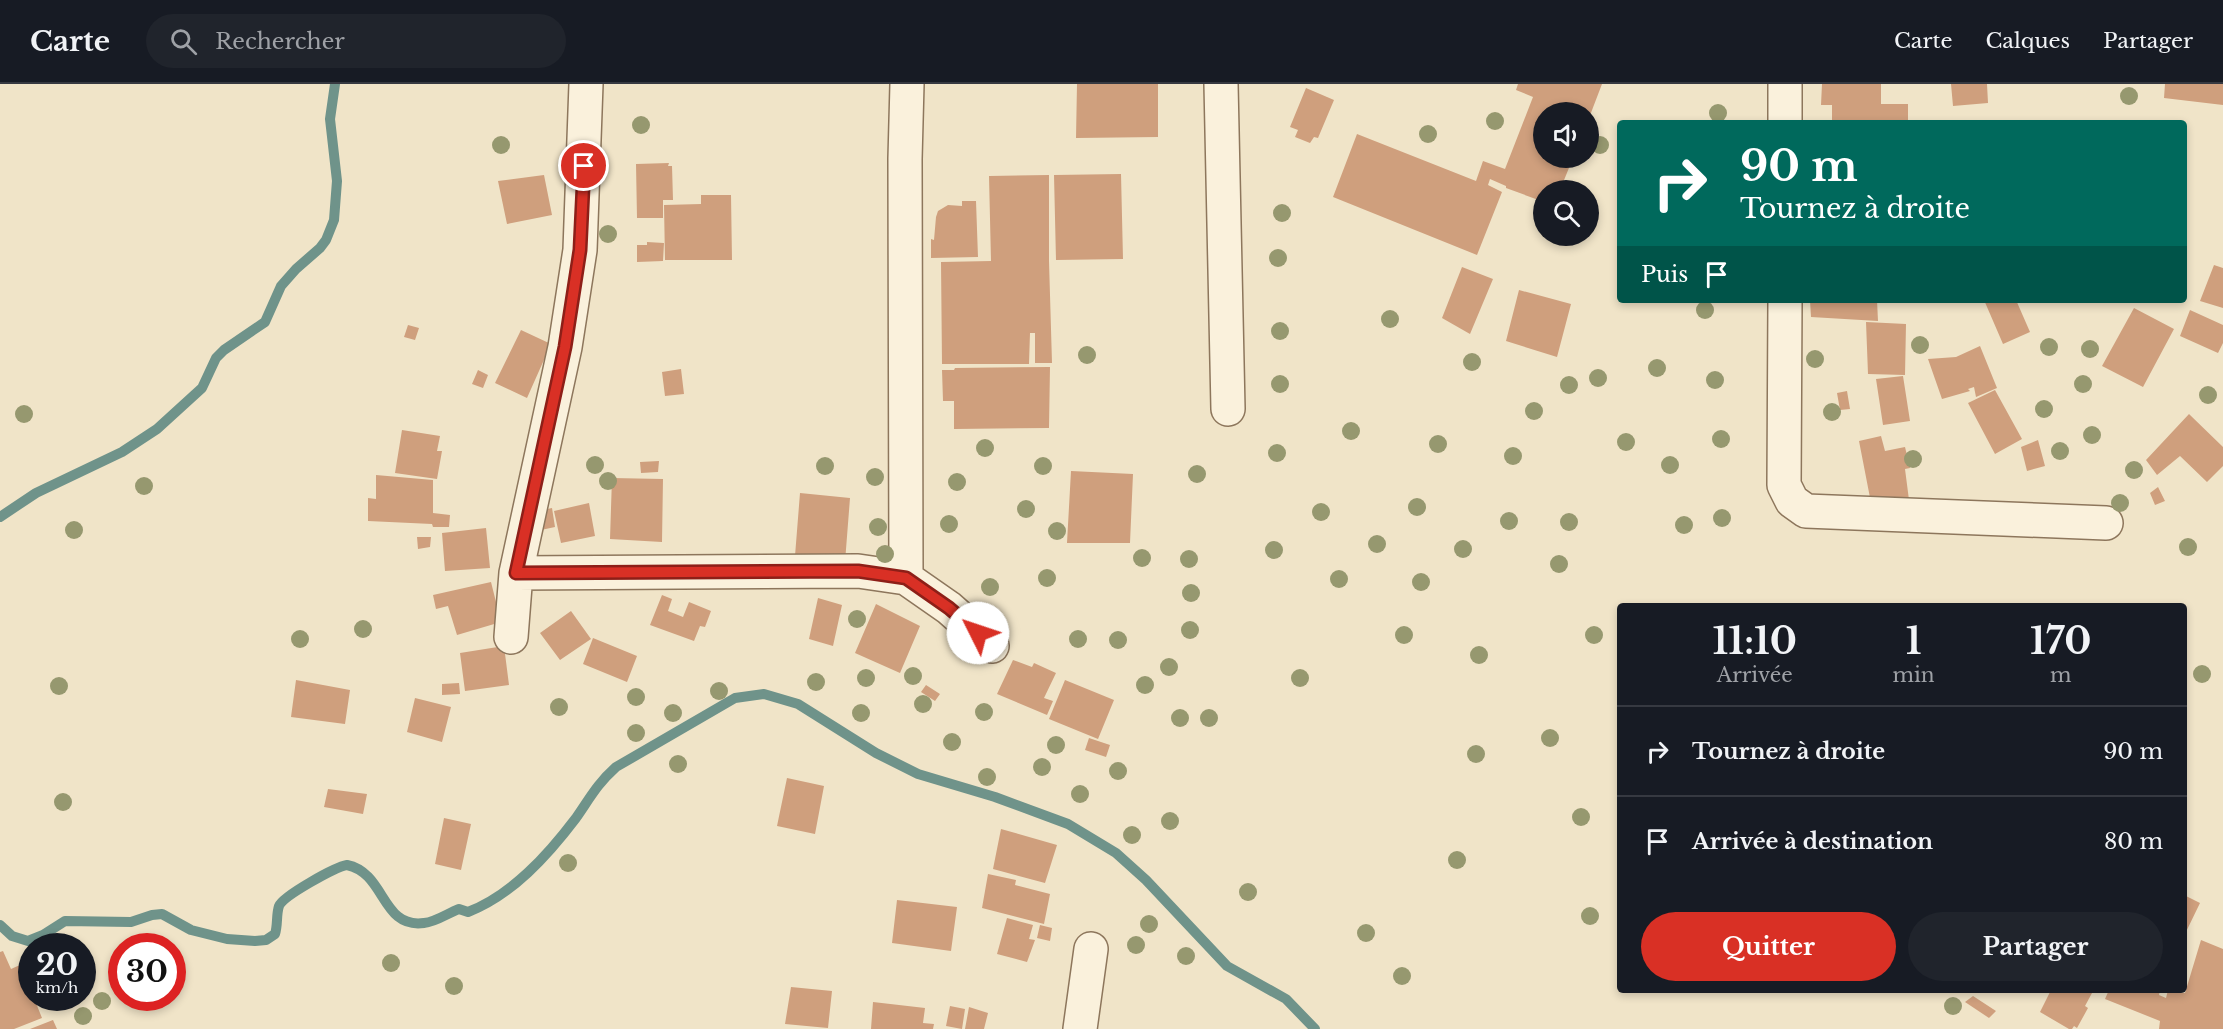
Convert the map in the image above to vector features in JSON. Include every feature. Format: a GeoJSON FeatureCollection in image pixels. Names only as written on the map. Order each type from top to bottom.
{"type":"FeatureCollection","features":[{"type":"Feature","properties":{"kind":"street"},"geometry":{"type":"LineString","coordinates":[[511,638],[516,573],[565,347],[580,250],[586,84]]}},
{"type":"Feature","properties":{"kind":"street"},"geometry":{"type":"LineString","coordinates":[[906,578],[905,159],[907,84]]}},
{"type":"Feature","properties":{"kind":"street"},"geometry":{"type":"LineString","coordinates":[[1221,84],[1228,409]]}},
{"type":"Feature","properties":{"kind":"street"},"geometry":{"type":"LineString","coordinates":[[1785,84],[1785,120]]}},
{"type":"Feature","properties":{"kind":"street"},"geometry":{"type":"LineString","coordinates":[[1785,303],[1784,485],[1792,501],[1806,511],[2106,522]]}},
{"type":"Feature","properties":{"kind":"street"},"geometry":{"type":"LineString","coordinates":[[516,573],[858,571],[906,578],[949,608],[992,646]]}},
{"type":"Feature","properties":{"kind":"street"},"geometry":{"type":"LineString","coordinates":[[1080,1029],[1092,949]]}},
{"type":"Feature","properties":{"kind":"building"},"geometry":{"type":"Polygon","coordinates":[[[1077,84],[1158,84],[1158,137],[1076,138],[1077,84]]]}},
{"type":"Feature","properties":{"kind":"building"},"geometry":{"type":"Polygon","coordinates":[[[1518,84],[1602,84],[1595,102],[1533,102],[1533,168],[1569,168],[1564,180],[1533,180],[1533,198],[1490,179],[1488,185],[1502,192],[1477,255],[1333,197],[1357,134],[1476,181],[1483,161],[1505,169],[1533,97],[1516,90],[1518,84]]]}},
{"type":"Feature","properties":{"kind":"building"},"geometry":{"type":"Polygon","coordinates":[[[1822,84],[1881,84],[1881,104],[1908,104],[1908,120],[1832,120],[1832,105],[1821,105],[1822,84]]]}},
{"type":"Feature","properties":{"kind":"building"},"geometry":{"type":"Polygon","coordinates":[[[1951,84],[1987,84],[1988,103],[1953,106],[1951,84]]]}},
{"type":"Feature","properties":{"kind":"building"},"geometry":{"type":"Polygon","coordinates":[[[2165,84],[2223,84],[2223,105],[2164,98],[2165,84]]]}},
{"type":"Feature","properties":{"kind":"building"},"geometry":{"type":"Polygon","coordinates":[[[1306,88],[1334,100],[1318,138],[1314,137],[1310,143],[1295,137],[1298,130],[1290,127],[1306,88]]]}},
{"type":"Feature","properties":{"kind":"building"},"geometry":{"type":"Polygon","coordinates":[[[669,163],[668,166],[672,166],[673,200],[663,200],[663,218],[637,218],[636,164],[669,163]]]}},
{"type":"Feature","properties":{"kind":"building"},"geometry":{"type":"Polygon","coordinates":[[[1121,174],[1123,259],[1056,260],[1054,175],[1121,174]]]}},
{"type":"Feature","properties":{"kind":"building"},"geometry":{"type":"Polygon","coordinates":[[[544,175],[552,215],[507,224],[498,181],[544,175]]]}},
{"type":"Feature","properties":{"kind":"building"},"geometry":{"type":"Polygon","coordinates":[[[1049,175],[1052,363],[1035,363],[1035,333],[1030,333],[1029,364],[942,364],[941,262],[991,261],[989,176],[1049,175]]]}},
{"type":"Feature","properties":{"kind":"building"},"geometry":{"type":"Polygon","coordinates":[[[701,195],[731,195],[732,260],[665,260],[664,205],[701,204],[701,195]]]}},
{"type":"Feature","properties":{"kind":"building"},"geometry":{"type":"Polygon","coordinates":[[[962,201],[976,201],[978,257],[931,258],[931,239],[934,240],[938,211],[948,205],[962,206],[962,201]]]}},
{"type":"Feature","properties":{"kind":"building"},"geometry":{"type":"Polygon","coordinates":[[[647,242],[664,243],[663,261],[637,262],[637,245],[647,245],[647,242]]]}},
{"type":"Feature","properties":{"kind":"building"},"geometry":{"type":"Polygon","coordinates":[[[2214,265],[2223,268],[2223,308],[2200,301],[2214,265]]]}},
{"type":"Feature","properties":{"kind":"building"},"geometry":{"type":"Polygon","coordinates":[[[1462,267],[1493,279],[1470,334],[1442,318],[1462,267]]]}},
{"type":"Feature","properties":{"kind":"building"},"geometry":{"type":"Polygon","coordinates":[[[1519,290],[1571,304],[1557,357],[1506,341],[1519,290]]]}},
{"type":"Feature","properties":{"kind":"building"},"geometry":{"type":"Polygon","coordinates":[[[1810,303],[1877,303],[1878,321],[1811,317],[1810,303]]]}},
{"type":"Feature","properties":{"kind":"building"},"geometry":{"type":"Polygon","coordinates":[[[1985,303],[2017,303],[2030,332],[2003,344],[1985,303]]]}},
{"type":"Feature","properties":{"kind":"building"},"geometry":{"type":"Polygon","coordinates":[[[2134,308],[2174,329],[2143,387],[2102,366],[2134,308]]]}},
{"type":"Feature","properties":{"kind":"building"},"geometry":{"type":"Polygon","coordinates":[[[2190,310],[2223,325],[2223,343],[2218,353],[2180,336],[2190,310]]]}},
{"type":"Feature","properties":{"kind":"building"},"geometry":{"type":"Polygon","coordinates":[[[1866,322],[1906,324],[1905,375],[1868,374],[1866,322]]]}},
{"type":"Feature","properties":{"kind":"building"},"geometry":{"type":"Polygon","coordinates":[[[408,325],[419,328],[415,340],[404,337],[408,325]]]}},
{"type":"Feature","properties":{"kind":"building"},"geometry":{"type":"Polygon","coordinates":[[[521,330],[551,344],[527,398],[495,383],[521,330]]]}},
{"type":"Feature","properties":{"kind":"building"},"geometry":{"type":"Polygon","coordinates":[[[1980,346],[1997,388],[1976,397],[1974,387],[1968,389],[1970,391],[1942,399],[1928,359],[1956,357],[1980,346]]]}},
{"type":"Feature","properties":{"kind":"building"},"geometry":{"type":"Polygon","coordinates":[[[1050,367],[1049,428],[954,429],[954,401],[943,401],[942,370],[1050,367]]]}},
{"type":"Feature","properties":{"kind":"building"},"geometry":{"type":"Polygon","coordinates":[[[681,369],[684,394],[665,396],[662,372],[681,369]]]}},
{"type":"Feature","properties":{"kind":"building"},"geometry":{"type":"Polygon","coordinates":[[[478,370],[488,375],[483,388],[472,384],[478,370]]]}},
{"type":"Feature","properties":{"kind":"building"},"geometry":{"type":"Polygon","coordinates":[[[1903,376],[1910,421],[1883,425],[1876,379],[1903,376]]]}},
{"type":"Feature","properties":{"kind":"building"},"geometry":{"type":"Polygon","coordinates":[[[1995,390],[2022,439],[1995,454],[1968,403],[1995,390]]]}},
{"type":"Feature","properties":{"kind":"building"},"geometry":{"type":"Polygon","coordinates":[[[1847,391],[1850,409],[1840,410],[1837,393],[1847,391]]]}},
{"type":"Feature","properties":{"kind":"building"},"geometry":{"type":"Polygon","coordinates":[[[2189,414],[2223,447],[2223,466],[2207,482],[2180,456],[2157,475],[2146,460],[2189,414]]]}},
{"type":"Feature","properties":{"kind":"building"},"geometry":{"type":"Polygon","coordinates":[[[402,430],[440,436],[437,451],[442,451],[437,479],[395,473],[402,430]]]}},
{"type":"Feature","properties":{"kind":"building"},"geometry":{"type":"Polygon","coordinates":[[[1881,436],[1885,451],[1905,447],[1910,468],[1905,469],[1909,500],[1872,508],[1859,441],[1881,436]]]}},
{"type":"Feature","properties":{"kind":"building"},"geometry":{"type":"Polygon","coordinates":[[[2038,440],[2045,466],[2027,471],[2021,447],[2038,440]]]}},
{"type":"Feature","properties":{"kind":"building"},"geometry":{"type":"Polygon","coordinates":[[[659,461],[658,472],[641,473],[640,462],[659,461]]]}},
{"type":"Feature","properties":{"kind":"building"},"geometry":{"type":"Polygon","coordinates":[[[1071,471],[1133,474],[1130,543],[1067,543],[1071,471]]]}},
{"type":"Feature","properties":{"kind":"building"},"geometry":{"type":"Polygon","coordinates":[[[376,475],[433,480],[433,513],[450,515],[449,527],[368,521],[368,498],[376,499],[376,475]]]}},
{"type":"Feature","properties":{"kind":"building"},"geometry":{"type":"Polygon","coordinates":[[[612,478],[663,479],[662,542],[610,539],[612,478]]]}},
{"type":"Feature","properties":{"kind":"building"},"geometry":{"type":"Polygon","coordinates":[[[2158,487],[2165,501],[2155,505],[2150,493],[2158,487]]]}},
{"type":"Feature","properties":{"kind":"building"},"geometry":{"type":"Polygon","coordinates":[[[800,493],[850,498],[845,562],[795,556],[800,493]]]}},
{"type":"Feature","properties":{"kind":"building"},"geometry":{"type":"Polygon","coordinates":[[[589,503],[595,536],[561,543],[554,511],[589,503]]]}},
{"type":"Feature","properties":{"kind":"building"},"geometry":{"type":"Polygon","coordinates":[[[552,508],[555,527],[541,530],[538,511],[552,508]]]}},
{"type":"Feature","properties":{"kind":"building"},"geometry":{"type":"Polygon","coordinates":[[[486,528],[490,568],[445,571],[442,533],[486,528]]]}},
{"type":"Feature","properties":{"kind":"building"},"geometry":{"type":"Polygon","coordinates":[[[417,537],[431,537],[430,547],[418,549],[417,537]]]}},
{"type":"Feature","properties":{"kind":"building"},"geometry":{"type":"Polygon","coordinates":[[[491,582],[501,622],[457,635],[448,606],[436,609],[433,595],[491,582]]]}},
{"type":"Feature","properties":{"kind":"building"},"geometry":{"type":"Polygon","coordinates":[[[662,595],[672,599],[668,611],[683,617],[689,602],[711,611],[705,627],[700,626],[694,641],[650,625],[662,595]]]}},
{"type":"Feature","properties":{"kind":"building"},"geometry":{"type":"Polygon","coordinates":[[[818,598],[842,605],[833,646],[809,639],[818,598]]]}},
{"type":"Feature","properties":{"kind":"building"},"geometry":{"type":"Polygon","coordinates":[[[876,604],[920,626],[900,673],[855,653],[876,604]]]}},
{"type":"Feature","properties":{"kind":"building"},"geometry":{"type":"Polygon","coordinates":[[[571,611],[591,639],[560,660],[540,633],[571,611]]]}},
{"type":"Feature","properties":{"kind":"building"},"geometry":{"type":"Polygon","coordinates":[[[593,638],[637,656],[627,682],[583,664],[593,638]]]}},
{"type":"Feature","properties":{"kind":"building"},"geometry":{"type":"Polygon","coordinates":[[[504,646],[509,685],[465,691],[460,653],[504,646]]]}},
{"type":"Feature","properties":{"kind":"building"},"geometry":{"type":"Polygon","coordinates":[[[1013,660],[1032,667],[1034,663],[1056,673],[1044,698],[1053,701],[1047,715],[997,694],[1013,660]]]}},
{"type":"Feature","properties":{"kind":"building"},"geometry":{"type":"Polygon","coordinates":[[[296,680],[350,690],[345,724],[291,717],[296,680]]]}},
{"type":"Feature","properties":{"kind":"building"},"geometry":{"type":"Polygon","coordinates":[[[1065,680],[1114,700],[1098,739],[1049,719],[1065,680]]]}},
{"type":"Feature","properties":{"kind":"building"},"geometry":{"type":"Polygon","coordinates":[[[459,683],[460,694],[442,695],[442,684],[459,683]]]}},
{"type":"Feature","properties":{"kind":"building"},"geometry":{"type":"Polygon","coordinates":[[[926,685],[940,694],[935,701],[921,692],[926,685]]]}},
{"type":"Feature","properties":{"kind":"building"},"geometry":{"type":"Polygon","coordinates":[[[415,698],[451,707],[442,742],[407,732],[415,698]]]}},
{"type":"Feature","properties":{"kind":"building"},"geometry":{"type":"Polygon","coordinates":[[[1089,738],[1110,745],[1106,757],[1085,750],[1089,738]]]}},
{"type":"Feature","properties":{"kind":"building"},"geometry":{"type":"Polygon","coordinates":[[[787,778],[824,786],[815,834],[777,826],[787,778]]]}},
{"type":"Feature","properties":{"kind":"building"},"geometry":{"type":"Polygon","coordinates":[[[328,789],[367,794],[363,814],[324,807],[328,789]]]}},
{"type":"Feature","properties":{"kind":"building"},"geometry":{"type":"Polygon","coordinates":[[[444,818],[471,824],[461,870],[435,864],[444,818]]]}},
{"type":"Feature","properties":{"kind":"building"},"geometry":{"type":"Polygon","coordinates":[[[1001,829],[1057,845],[1045,883],[993,869],[1001,829]]]}},
{"type":"Feature","properties":{"kind":"building"},"geometry":{"type":"Polygon","coordinates":[[[988,874],[1016,880],[1015,885],[1050,894],[1044,924],[982,908],[988,874]]]}},
{"type":"Feature","properties":{"kind":"building"},"geometry":{"type":"Polygon","coordinates":[[[2187,896],[2200,903],[2187,930],[2187,896]]]}},
{"type":"Feature","properties":{"kind":"building"},"geometry":{"type":"Polygon","coordinates":[[[897,900],[957,907],[951,951],[892,943],[897,900]]]}},
{"type":"Feature","properties":{"kind":"building"},"geometry":{"type":"Polygon","coordinates":[[[1007,918],[1033,925],[1029,939],[1035,940],[1027,962],[997,954],[1007,918]]]}},
{"type":"Feature","properties":{"kind":"building"},"geometry":{"type":"Polygon","coordinates":[[[1040,925],[1052,928],[1050,941],[1037,938],[1040,925]]]}},
{"type":"Feature","properties":{"kind":"building"},"geometry":{"type":"Polygon","coordinates":[[[2201,940],[2223,949],[2223,1029],[2159,1029],[2160,1021],[2105,999],[2108,993],[2159,993],[2159,995],[2166,998],[2167,993],[2187,993],[2201,940]]]}},
{"type":"Feature","properties":{"kind":"building"},"geometry":{"type":"Polygon","coordinates":[[[3,951],[11,969],[18,966],[18,1011],[39,1011],[42,1018],[14,1029],[0,1029],[0,952],[3,951]]]}},
{"type":"Feature","properties":{"kind":"building"},"geometry":{"type":"Polygon","coordinates":[[[791,987],[832,991],[828,1028],[785,1024],[791,987]]]}},
{"type":"Feature","properties":{"kind":"building"},"geometry":{"type":"Polygon","coordinates":[[[2050,993],[2092,993],[2085,1006],[2088,1008],[2077,1028],[2074,1026],[2069,1029],[2040,1012],[2050,993]]]}},
{"type":"Feature","properties":{"kind":"building"},"geometry":{"type":"Polygon","coordinates":[[[1973,996],[1996,1011],[1989,1018],[1965,1002],[1973,996]]]}},
{"type":"Feature","properties":{"kind":"building"},"geometry":{"type":"Polygon","coordinates":[[[873,1002],[925,1008],[923,1023],[934,1024],[933,1029],[871,1029],[873,1002]]]}},
{"type":"Feature","properties":{"kind":"building"},"geometry":{"type":"Polygon","coordinates":[[[950,1006],[965,1009],[962,1029],[946,1026],[950,1006]]]}},
{"type":"Feature","properties":{"kind":"building"},"geometry":{"type":"Polygon","coordinates":[[[969,1007],[988,1013],[984,1029],[965,1029],[969,1007]]]}},
{"type":"Feature","properties":{"kind":"building"},"geometry":{"type":"Polygon","coordinates":[[[53,1020],[57,1029],[30,1029],[53,1020]]]}},
{"type":"Feature","properties":{"kind":"waterway"},"geometry":{"type":"LineString","coordinates":[[0,517],[36,493],[122,452],[157,429],[202,388],[216,358],[224,350],[265,322],[281,286],[320,248],[334,220],[337,181],[330,119],[335,84]]}},
{"type":"Feature","properties":{"kind":"waterway"},"geometry":{"type":"LineString","coordinates":[[0,925],[12,936],[28,941],[43,935],[65,921],[131,922],[162,914],[191,930],[227,939],[266,940],[275,934],[278,909],[283,901],[310,882],[347,865],[360,870],[369,878],[399,918],[410,923],[428,922],[459,909],[468,912],[500,895],[541,860],[576,818],[599,785],[616,767],[735,698],[764,694],[798,704],[876,753],[918,774],[995,797],[1068,824],[1116,853],[1146,880],[1227,966],[1286,999],[1315,1029]]}},
{"type":"Feature","properties":{"kind":"route"},"geometry":{"type":"LineString","coordinates":[[584,166],[580,250],[565,347],[516,573],[858,571],[906,578],[949,608],[978,633]]}}]}
